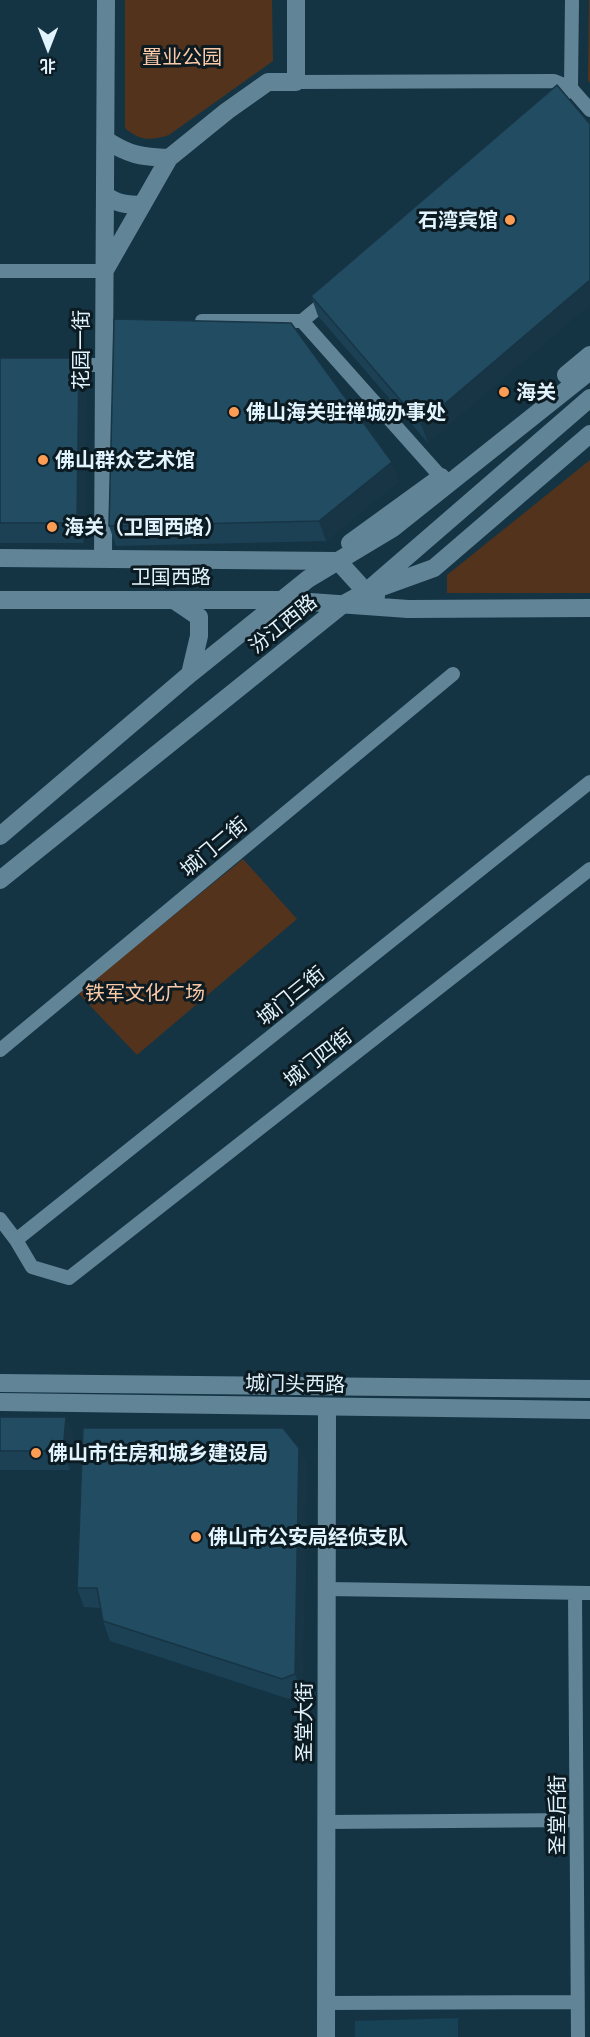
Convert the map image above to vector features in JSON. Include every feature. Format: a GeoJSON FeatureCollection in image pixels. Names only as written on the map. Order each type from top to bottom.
{"type":"FeatureCollection","features":[{"type":"Feature","properties":{"kind":"main road"},"geometry":{"type":"LineString","coordinates":[[104,271],[106,0]]}},
{"type":"Feature","properties":{"kind":"main road"},"geometry":{"type":"LineString","coordinates":[[296,0],[296,82]]}},
{"type":"Feature","properties":{"kind":"main road","name":"花园一街"},"geometry":{"type":"LineString","coordinates":[[103,558],[104,365],[110,321],[104,271],[169,158],[227,111],[268,82],[296,82]]}},
{"type":"Feature","properties":{"kind":"main road"},"geometry":{"type":"LineString","coordinates":[[106,140],[124,152],[149,158],[169,158]]}},
{"type":"Feature","properties":{"kind":"main road"},"geometry":{"type":"LineString","coordinates":[[105,195],[115,202],[142,205]]}},
{"type":"Feature","properties":{"kind":"main road"},"geometry":{"type":"LineString","coordinates":[[305,561],[350,543],[439,486],[590,355]]}},
{"type":"Feature","properties":{"kind":"main road","name":"汾江西路"},"geometry":{"type":"LineString","coordinates":[[0,836],[190,674],[308,579],[393,528],[439,486],[590,371]]}},
{"type":"Feature","properties":{"kind":"main road","name":"汾江西路"},"geometry":{"type":"LineString","coordinates":[[0,880],[342,605],[366,592],[590,398]]}},
{"type":"Feature","properties":{"kind":"main road"},"geometry":{"type":"LineString","coordinates":[[548,435],[589,430]]}},
{"type":"Feature","properties":{"kind":"main road"},"geometry":{"type":"LineString","coordinates":[[366,592],[434,568],[589,430]]}},
{"type":"Feature","properties":{"kind":"main road","name":"卫国西路"},"geometry":{"type":"LineString","coordinates":[[0,558],[338,561]]}},
{"type":"Feature","properties":{"kind":"main road"},"geometry":{"type":"LineString","coordinates":[[338,561],[366,592],[408,609],[590,608]]}},
{"type":"Feature","properties":{"kind":"main road","name":"卫国西路"},"geometry":{"type":"LineString","coordinates":[[0,600],[282,600],[408,609]]}},
{"type":"Feature","properties":{"kind":"main road"},"geometry":{"type":"LineString","coordinates":[[174,600],[199,617],[199,636],[190,674]]}},
{"type":"Feature","properties":{"kind":"main road","name":"城门头西路"},"geometry":{"type":"LineString","coordinates":[[0,1383],[590,1389]]}},
{"type":"Feature","properties":{"kind":"main road","name":"城门头西路"},"geometry":{"type":"LineString","coordinates":[[0,1402],[590,1410]]}},
{"type":"Feature","properties":{"kind":"main road","name":"圣堂大街"},"geometry":{"type":"LineString","coordinates":[[326,2037],[327,1407]]}},
{"type":"Feature","properties":{"kind":"street"},"geometry":{"type":"LineString","coordinates":[[545,113],[571,88],[572,0]]}},
{"type":"Feature","properties":{"kind":"street"},"geometry":{"type":"LineString","coordinates":[[296,82],[554,81],[571,88],[590,110]]}},
{"type":"Feature","properties":{"kind":"street"},"geometry":{"type":"LineString","coordinates":[[0,271],[104,271]]}},
{"type":"Feature","properties":{"kind":"street"},"geometry":{"type":"LineString","coordinates":[[185,321],[302,321],[338,291]]}},
{"type":"Feature","properties":{"kind":"street"},"geometry":{"type":"LineString","coordinates":[[302,321],[439,486]]}},
{"type":"Feature","properties":{"kind":"street"},"geometry":{"type":"LineString","coordinates":[[46,365],[104,365]]}},
{"type":"Feature","properties":{"kind":"street","name":"城门二街"},"geometry":{"type":"LineString","coordinates":[[0,1050],[453,674]]}},
{"type":"Feature","properties":{"kind":"street","name":"城门三街"},"geometry":{"type":"LineString","coordinates":[[16,1240],[590,782]]}},
{"type":"Feature","properties":{"kind":"street","name":"城门四街"},"geometry":{"type":"LineString","coordinates":[[16,1240],[32,1268],[69,1278],[590,869]]}},
{"type":"Feature","properties":{"kind":"street"},"geometry":{"type":"LineString","coordinates":[[0,1219],[16,1240]]}},
{"type":"Feature","properties":{"kind":"street"},"geometry":{"type":"LineString","coordinates":[[327,1589],[590,1593]]}},
{"type":"Feature","properties":{"kind":"street","name":"圣堂后街"},"geometry":{"type":"LineString","coordinates":[[575,1593],[578,2037]]}},
{"type":"Feature","properties":{"kind":"street"},"geometry":{"type":"LineString","coordinates":[[327,1822],[576,1820]]}},
{"type":"Feature","properties":{"kind":"street"},"geometry":{"type":"LineString","coordinates":[[326,2003],[578,2002]]}},
{"type":"Feature","properties":{"kind":"shaded area"},"geometry":{"type":"Polygon","coordinates":[[[458,2018],[458,2037],[355,2037],[355,2021],[458,2018]]]}},
{"type":"Feature","properties":{"kind":"green space","name":"置业公园"},"geometry":{"type":"Polygon","coordinates":[[[125,0],[272,0],[273,61],[169,135],[151,139],[141,138],[125,128],[125,0]]]}},
{"type":"Feature","properties":{"kind":"green space"},"geometry":{"type":"Polygon","coordinates":[[[590,0],[590,83],[588,80],[590,0]]]}},
{"type":"Feature","properties":{"kind":"green space"},"geometry":{"type":"Polygon","coordinates":[[[590,460],[590,593],[447,593],[447,575],[590,460]]]}},
{"type":"Feature","properties":{"kind":"green space","name":"铁军文化广场"},"geometry":{"type":"Polygon","coordinates":[[[243,859],[297,919],[137,1055],[78,993],[243,859]]]}},
{"type":"Feature","properties":{"kind":"building","name":"石湾宾馆"},"geometry":{"type":"Polygon","coordinates":[[[557,85],[590,124],[590,280],[421,424],[311,296],[557,85]]]}},
{"type":"Feature","properties":{"kind":"building","name":"佛山海关驻禅城办事处"},"geometry":{"type":"Polygon","coordinates":[[[114,319],[291,323],[392,462],[319,521],[109,526],[114,319]]]}},
{"type":"Feature","properties":{"kind":"building","name":"佛山群众艺术馆"},"geometry":{"type":"Polygon","coordinates":[[[0,358],[79,358],[77,523],[0,523],[0,358]]]}},
{"type":"Feature","properties":{"kind":"building"},"geometry":{"type":"Polygon","coordinates":[[[0,1417],[66,1417],[63,1451],[0,1451],[0,1417]]]}},
{"type":"Feature","properties":{"kind":"building","name":"佛山市公安局经侦支队"},"geometry":{"type":"Polygon","coordinates":[[[83,1428],[283,1428],[299,1448],[295,1674],[282,1679],[103,1621],[97,1588],[77,1588],[83,1428]]]}},
{"type":"Feature","properties":{"kind":"place","name":"石湾宾馆"},"geometry":{"type":"Point","coordinates":[510,220]}},
{"type":"Feature","properties":{"kind":"place","name":"海关"},"geometry":{"type":"Point","coordinates":[504,392]}},
{"type":"Feature","properties":{"kind":"place","name":"佛山海关驻禅城办事处"},"geometry":{"type":"Point","coordinates":[234,412]}},
{"type":"Feature","properties":{"kind":"place","name":"佛山群众艺术馆"},"geometry":{"type":"Point","coordinates":[43,460]}},
{"type":"Feature","properties":{"kind":"place","name":"海关（卫国西路）"},"geometry":{"type":"Point","coordinates":[52,527]}},
{"type":"Feature","properties":{"kind":"place","name":"佛山市住房和城乡建设局"},"geometry":{"type":"Point","coordinates":[36,1453]}},
{"type":"Feature","properties":{"kind":"place","name":"佛山市公安局经侦支队"},"geometry":{"type":"Point","coordinates":[196,1537]}}]}
